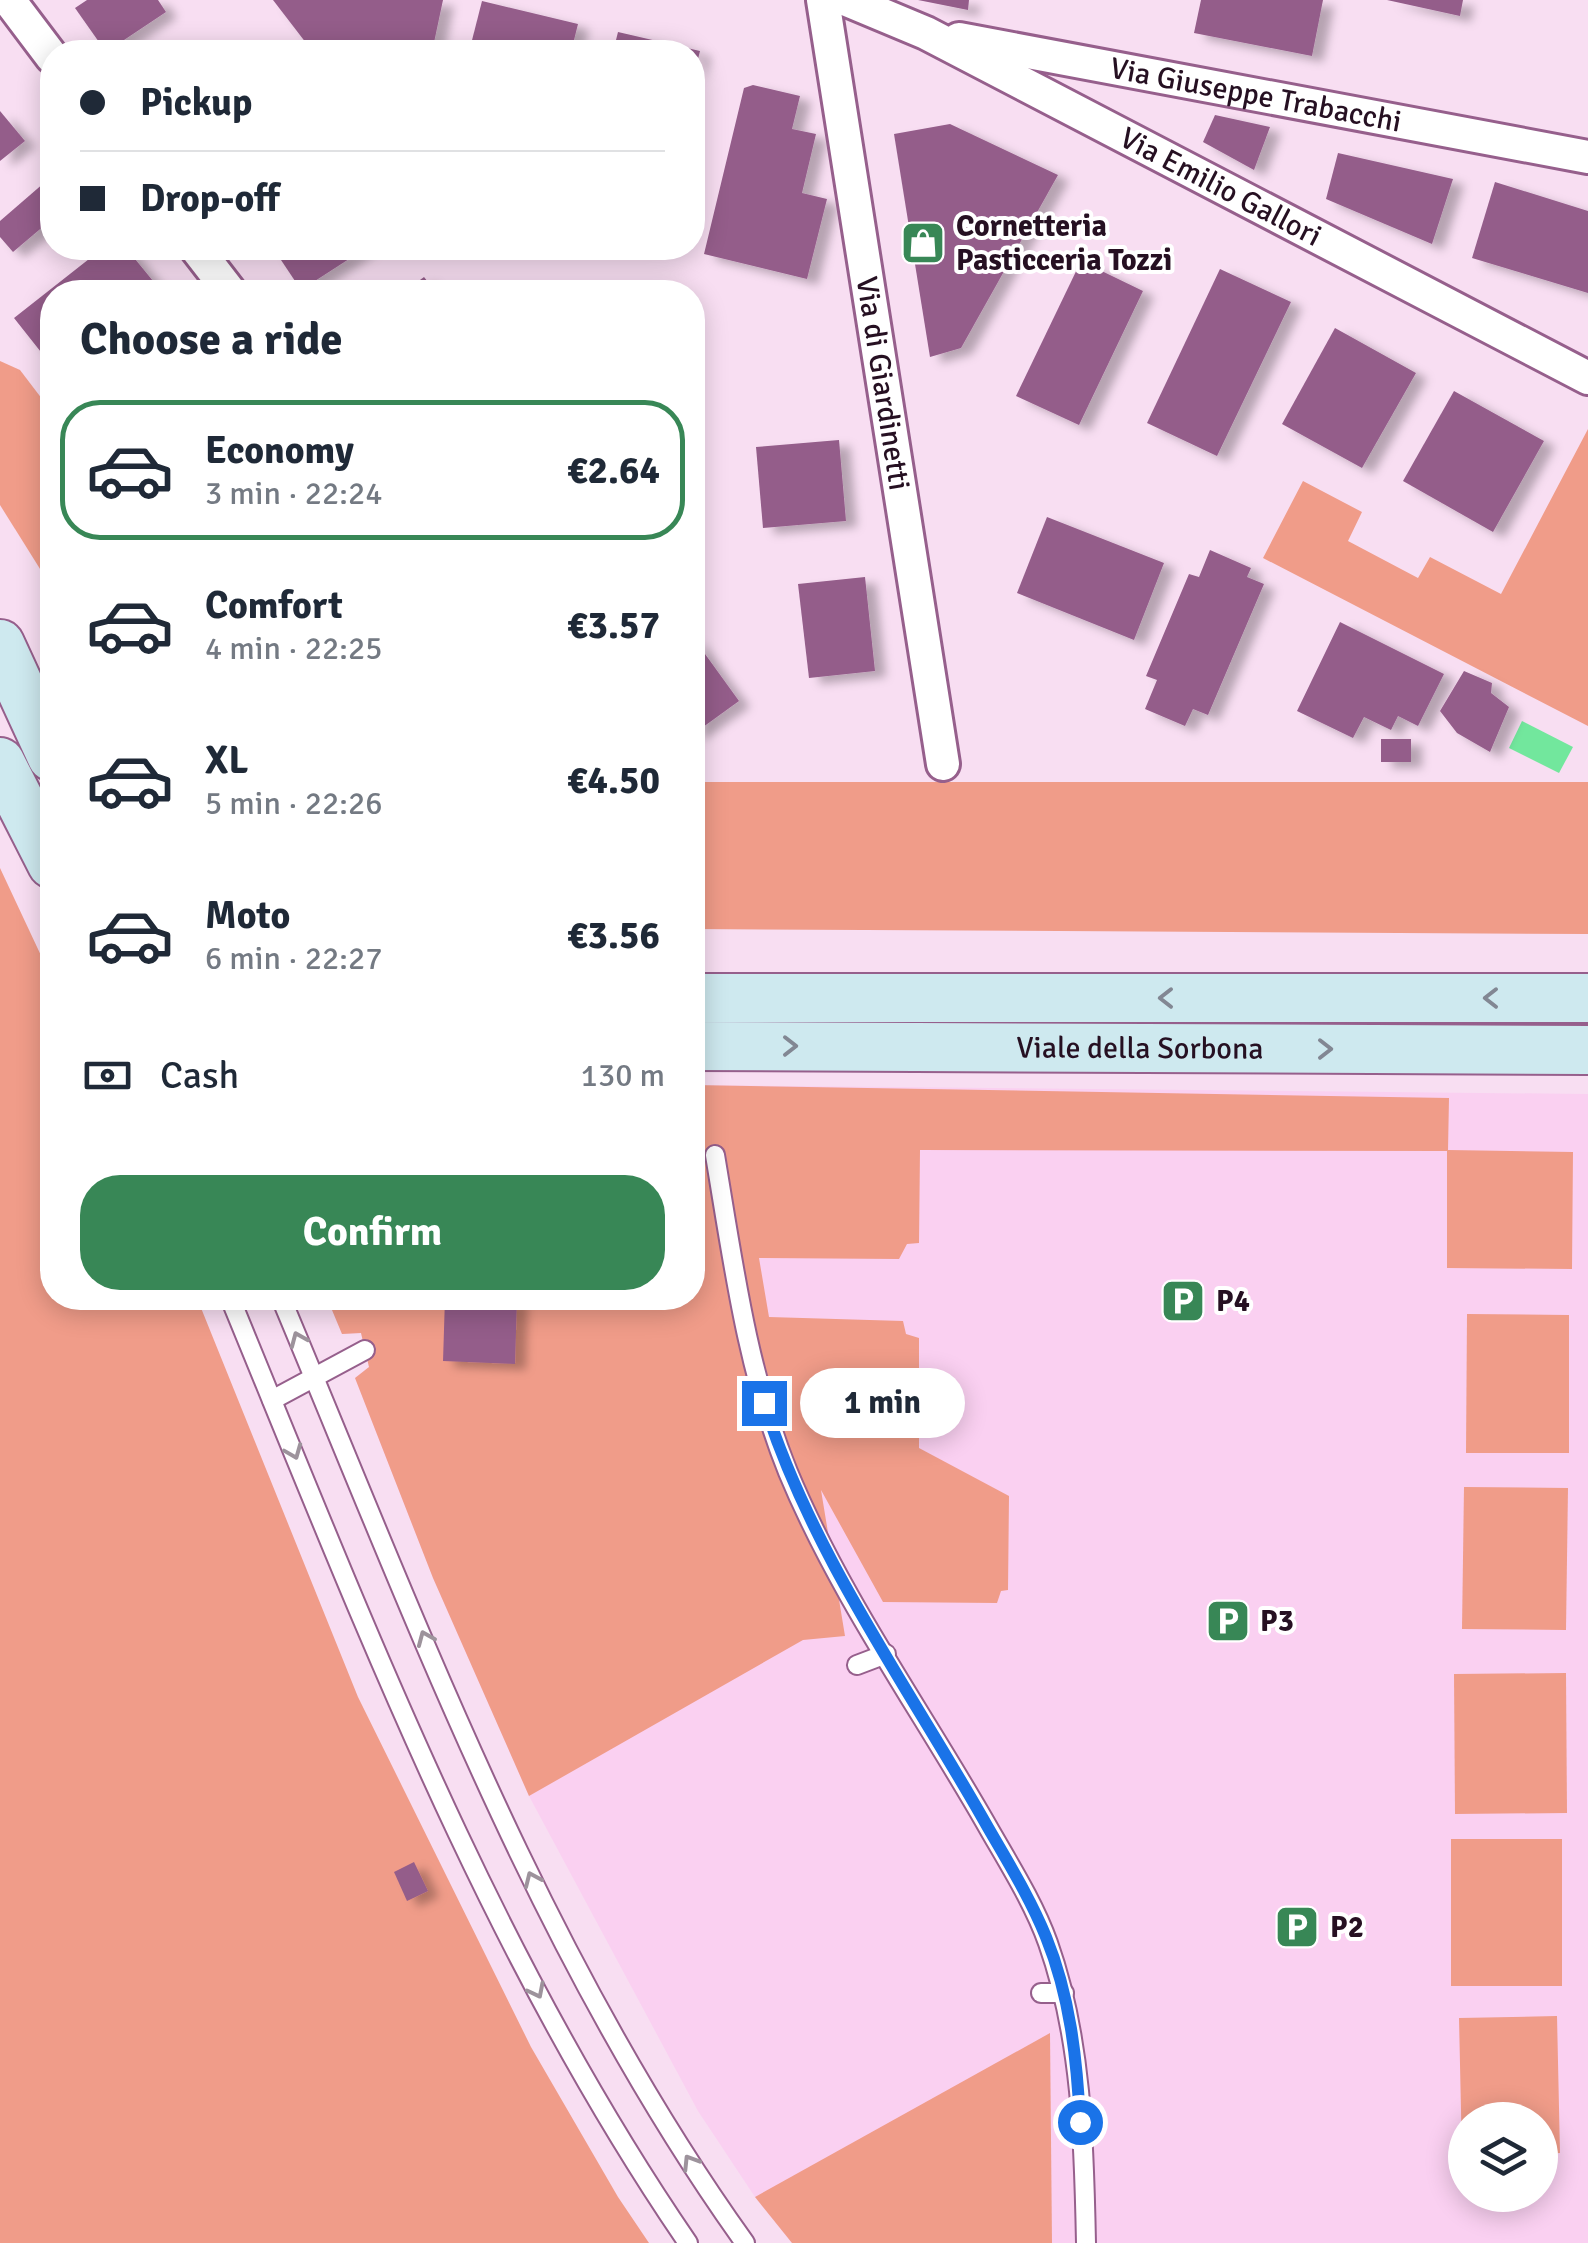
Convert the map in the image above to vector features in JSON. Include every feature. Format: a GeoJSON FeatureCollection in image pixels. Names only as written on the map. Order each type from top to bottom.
{"type":"FeatureCollection","features":[{"type":"Feature","properties":{"kind":"street"},"geometry":{"type":"LineString","coordinates":[[9,0],[40,42]]}},
{"type":"Feature","properties":{"kind":"street","name":"Via di Giardinetti"},"geometry":{"type":"LineString","coordinates":[[824,0],[942,764]]}},
{"type":"Feature","properties":{"kind":"street","name":"Via Emilio Gallori"},"geometry":{"type":"LineString","coordinates":[[847,0],[926,33],[1588,378]]}},
{"type":"Feature","properties":{"kind":"street","name":"Via Giuseppe Trabacchi"},"geometry":{"type":"LineString","coordinates":[[926,33],[1588,157]]}},
{"type":"Feature","properties":{"kind":"street"},"geometry":{"type":"LineString","coordinates":[[205,260],[221,280]]}},
{"type":"Feature","properties":{"kind":"street"},"geometry":{"type":"LineString","coordinates":[[0,644],[40,731]]}},
{"type":"Feature","properties":{"kind":"street"},"geometry":{"type":"LineString","coordinates":[[0,762],[40,840]]}},
{"type":"Feature","properties":{"kind":"street","name":"Viale della Sorbona"},"geometry":{"type":"LineString","coordinates":[[705,998],[1588,998]]}},
{"type":"Feature","properties":{"kind":"street","name":"Viale della Sorbona"},"geometry":{"type":"LineString","coordinates":[[705,1046],[1588,1050]]}},
{"type":"Feature","properties":{"kind":"lane"},"geometry":{"type":"LineString","coordinates":[[715,1154],[739,1302],[775,1438],[826,1549],[1022,1887],[1046,1938],[1064,1993],[1078,2083],[1086,2243]]}},
{"type":"Feature","properties":{"kind":"lane"},"geometry":{"type":"LineString","coordinates":[[235,1310],[473,1869],[594,2098],[688,2243]]}},
{"type":"Feature","properties":{"kind":"lane"},"geometry":{"type":"LineString","coordinates":[[286,1310],[463,1728],[549,1916],[650,2099],[745,2243]]}},
{"type":"Feature","properties":{"kind":"lane"},"geometry":{"type":"LineString","coordinates":[[272,1400],[364,1350]]}},
{"type":"Feature","properties":{"kind":"lane"},"geometry":{"type":"LineString","coordinates":[[857,1664],[886,1654]]}},
{"type":"Feature","properties":{"kind":"lane"},"geometry":{"type":"LineString","coordinates":[[1040,1993],[1064,1993]]}},
{"type":"Feature","properties":{"kind":"shaded area"},"geometry":{"type":"Polygon","coordinates":[[[0,361],[20,370],[40,396],[40,569],[0,505],[0,361]]]}},
{"type":"Feature","properties":{"kind":"shaded area"},"geometry":{"type":"Polygon","coordinates":[[[1588,429],[1588,726],[1263,558],[1303,481],[1362,512],[1348,541],[1418,578],[1430,557],[1501,594],[1588,429]]]}},
{"type":"Feature","properties":{"kind":"shaded area"},"geometry":{"type":"Polygon","coordinates":[[[1522,721],[1573,747],[1559,773],[1509,748],[1522,721]]]}},
{"type":"Feature","properties":{"kind":"shaded area"},"geometry":{"type":"Polygon","coordinates":[[[705,782],[1588,782],[1588,934],[705,929],[705,782]]]}},
{"type":"Feature","properties":{"kind":"shaded area"},"geometry":{"type":"Polygon","coordinates":[[[0,868],[40,953],[40,1310],[202,1310],[358,1697],[531,2047],[649,2243],[0,2243],[0,868]]]}},
{"type":"Feature","properties":{"kind":"shaded area"},"geometry":{"type":"Polygon","coordinates":[[[705,1085],[1588,1094],[1588,2243],[792,2243],[755,2197],[698,2111],[529,1796],[433,1578],[355,1378],[369,1367],[361,1333],[342,1334],[332,1310],[705,1310],[705,1085]]]}},
{"type":"Feature","properties":{"kind":"shaded area"},"geometry":{"type":"Polygon","coordinates":[[[705,1085],[1449,1098],[1448,1150],[1573,1152],[1572,1269],[1447,1268],[1447,1151],[920,1150],[919,1243],[907,1244],[899,1259],[759,1258],[769,1317],[903,1321],[906,1334],[919,1338],[919,1448],[1009,1496],[1008,1590],[1001,1591],[997,1603],[883,1602],[821,1490],[845,1636],[803,1640],[529,1796],[433,1578],[355,1378],[369,1367],[361,1333],[342,1334],[332,1310],[705,1310],[705,1085]]]}},
{"type":"Feature","properties":{"kind":"shaded area"},"geometry":{"type":"Polygon","coordinates":[[[1467,1314],[1569,1315],[1569,1453],[1466,1453],[1467,1314]]]}},
{"type":"Feature","properties":{"kind":"shaded area"},"geometry":{"type":"Polygon","coordinates":[[[1464,1487],[1568,1488],[1566,1630],[1462,1629],[1464,1487]]]}},
{"type":"Feature","properties":{"kind":"shaded area"},"geometry":{"type":"Polygon","coordinates":[[[1566,1673],[1567,1813],[1455,1814],[1454,1674],[1566,1673]]]}},
{"type":"Feature","properties":{"kind":"shaded area"},"geometry":{"type":"Polygon","coordinates":[[[1451,1839],[1562,1839],[1562,1986],[1451,1986],[1451,1839]]]}},
{"type":"Feature","properties":{"kind":"shaded area"},"geometry":{"type":"Polygon","coordinates":[[[1557,2016],[1560,2153],[1558,2102],[1461,2102],[1459,2018],[1557,2016]]]}},
{"type":"Feature","properties":{"kind":"shaded area"},"geometry":{"type":"Polygon","coordinates":[[[1050,2033],[1052,2243],[792,2243],[755,2197],[1050,2033]]]}},
{"type":"Feature","properties":{"kind":"building"},"geometry":{"type":"Polygon","coordinates":[[[87,0],[158,0],[166,12],[124,40],[98,40],[75,8],[87,0]]]}},
{"type":"Feature","properties":{"kind":"building"},"geometry":{"type":"Polygon","coordinates":[[[273,0],[443,0],[435,40],[304,40],[273,0]]]}},
{"type":"Feature","properties":{"kind":"building"},"geometry":{"type":"Polygon","coordinates":[[[918,0],[969,0],[968,10],[918,0]]]}},
{"type":"Feature","properties":{"kind":"building"},"geometry":{"type":"Polygon","coordinates":[[[1201,0],[1323,0],[1312,56],[1194,33],[1201,0]]]}},
{"type":"Feature","properties":{"kind":"building"},"geometry":{"type":"Polygon","coordinates":[[[1387,0],[1463,0],[1460,16],[1387,0]]]}},
{"type":"Feature","properties":{"kind":"building"},"geometry":{"type":"Polygon","coordinates":[[[482,1],[578,24],[574,40],[472,40],[482,1]]]}},
{"type":"Feature","properties":{"kind":"building"},"geometry":{"type":"Polygon","coordinates":[[[618,32],[653,40],[616,40],[618,32]]]}},
{"type":"Feature","properties":{"kind":"building"},"geometry":{"type":"Polygon","coordinates":[[[753,85],[800,96],[792,129],[816,134],[802,193],[827,199],[807,279],[705,254],[744,88],[753,85]]]}},
{"type":"Feature","properties":{"kind":"building"},"geometry":{"type":"Polygon","coordinates":[[[0,111],[25,141],[0,161],[0,111]]]}},
{"type":"Feature","properties":{"kind":"building"},"geometry":{"type":"Polygon","coordinates":[[[1215,115],[1270,127],[1254,170],[1203,142],[1215,115]]]}},
{"type":"Feature","properties":{"kind":"building"},"geometry":{"type":"Polygon","coordinates":[[[950,124],[1058,175],[961,348],[930,357],[894,134],[950,124]]]}},
{"type":"Feature","properties":{"kind":"building"},"geometry":{"type":"Polygon","coordinates":[[[1338,153],[1453,179],[1432,244],[1326,199],[1338,153]]]}},
{"type":"Feature","properties":{"kind":"building"},"geometry":{"type":"Polygon","coordinates":[[[1495,182],[1588,211],[1588,293],[1472,258],[1495,182]]]}},
{"type":"Feature","properties":{"kind":"building"},"geometry":{"type":"Polygon","coordinates":[[[40,186],[40,229],[13,252],[0,237],[0,221],[40,186]]]}},
{"type":"Feature","properties":{"kind":"building"},"geometry":{"type":"Polygon","coordinates":[[[88,260],[136,260],[152,280],[62,280],[88,260]]]}},
{"type":"Feature","properties":{"kind":"building"},"geometry":{"type":"Polygon","coordinates":[[[281,260],[347,260],[316,280],[294,280],[281,260]]]}},
{"type":"Feature","properties":{"kind":"building"},"geometry":{"type":"Polygon","coordinates":[[[1081,261],[1143,291],[1079,425],[1016,396],[1081,261]]]}},
{"type":"Feature","properties":{"kind":"building"},"geometry":{"type":"Polygon","coordinates":[[[1220,269],[1291,302],[1217,456],[1147,423],[1220,269]]]}},
{"type":"Feature","properties":{"kind":"building"},"geometry":{"type":"Polygon","coordinates":[[[40,298],[40,351],[14,318],[40,298]]]}},
{"type":"Feature","properties":{"kind":"building"},"geometry":{"type":"Polygon","coordinates":[[[1335,328],[1416,373],[1362,468],[1282,424],[1335,328]]]}},
{"type":"Feature","properties":{"kind":"building"},"geometry":{"type":"Polygon","coordinates":[[[1454,391],[1544,441],[1493,532],[1403,481],[1454,391]]]}},
{"type":"Feature","properties":{"kind":"building"},"geometry":{"type":"Polygon","coordinates":[[[839,440],[846,521],[763,528],[756,447],[839,440]]]}},
{"type":"Feature","properties":{"kind":"building"},"geometry":{"type":"Polygon","coordinates":[[[1047,517],[1164,563],[1134,640],[1017,593],[1047,517]]]}},
{"type":"Feature","properties":{"kind":"building"},"geometry":{"type":"Polygon","coordinates":[[[1210,550],[1251,568],[1247,577],[1264,584],[1208,715],[1193,709],[1185,726],[1145,709],[1157,680],[1146,676],[1189,574],[1199,577],[1210,550]]]}},
{"type":"Feature","properties":{"kind":"building"},"geometry":{"type":"Polygon","coordinates":[[[865,577],[875,671],[809,678],[798,584],[865,577]]]}},
{"type":"Feature","properties":{"kind":"building"},"geometry":{"type":"Polygon","coordinates":[[[1340,622],[1444,674],[1418,726],[1398,716],[1391,730],[1364,717],[1353,738],[1297,711],[1340,622]]]}},
{"type":"Feature","properties":{"kind":"building"},"geometry":{"type":"Polygon","coordinates":[[[705,654],[739,701],[705,726],[705,654]]]}},
{"type":"Feature","properties":{"kind":"building"},"geometry":{"type":"Polygon","coordinates":[[[1464,671],[1492,683],[1491,693],[1509,707],[1490,752],[1457,733],[1440,711],[1464,671]]]}},
{"type":"Feature","properties":{"kind":"building"},"geometry":{"type":"Polygon","coordinates":[[[1381,739],[1411,739],[1411,762],[1381,762],[1381,739]]]}},
{"type":"Feature","properties":{"kind":"building"},"geometry":{"type":"Polygon","coordinates":[[[445,1310],[517,1310],[515,1364],[443,1361],[445,1310]]]}},
{"type":"Feature","properties":{"kind":"building"},"geometry":{"type":"Polygon","coordinates":[[[414,1862],[428,1891],[407,1901],[394,1872],[414,1862]]]}},
{"type":"Feature","properties":{"kind":"place","name":"Cornetteria Pasticceria Tozzi"},"geometry":{"type":"Point","coordinates":[923,243]}},
{"type":"Feature","properties":{"kind":"place","name":"P4"},"geometry":{"type":"Point","coordinates":[1183,1301]}},
{"type":"Feature","properties":{"kind":"place","name":"P3"},"geometry":{"type":"Point","coordinates":[1228,1621]}},
{"type":"Feature","properties":{"kind":"place","name":"P2"},"geometry":{"type":"Point","coordinates":[1297,1927]}},
{"type":"Feature","properties":{"kind":"route"},"geometry":{"type":"LineString","coordinates":[[764,1403],[789,1474],[842,1580],[960,1778],[1022,1887],[1046,1938],[1067,2006],[1080,2122]]}}]}
